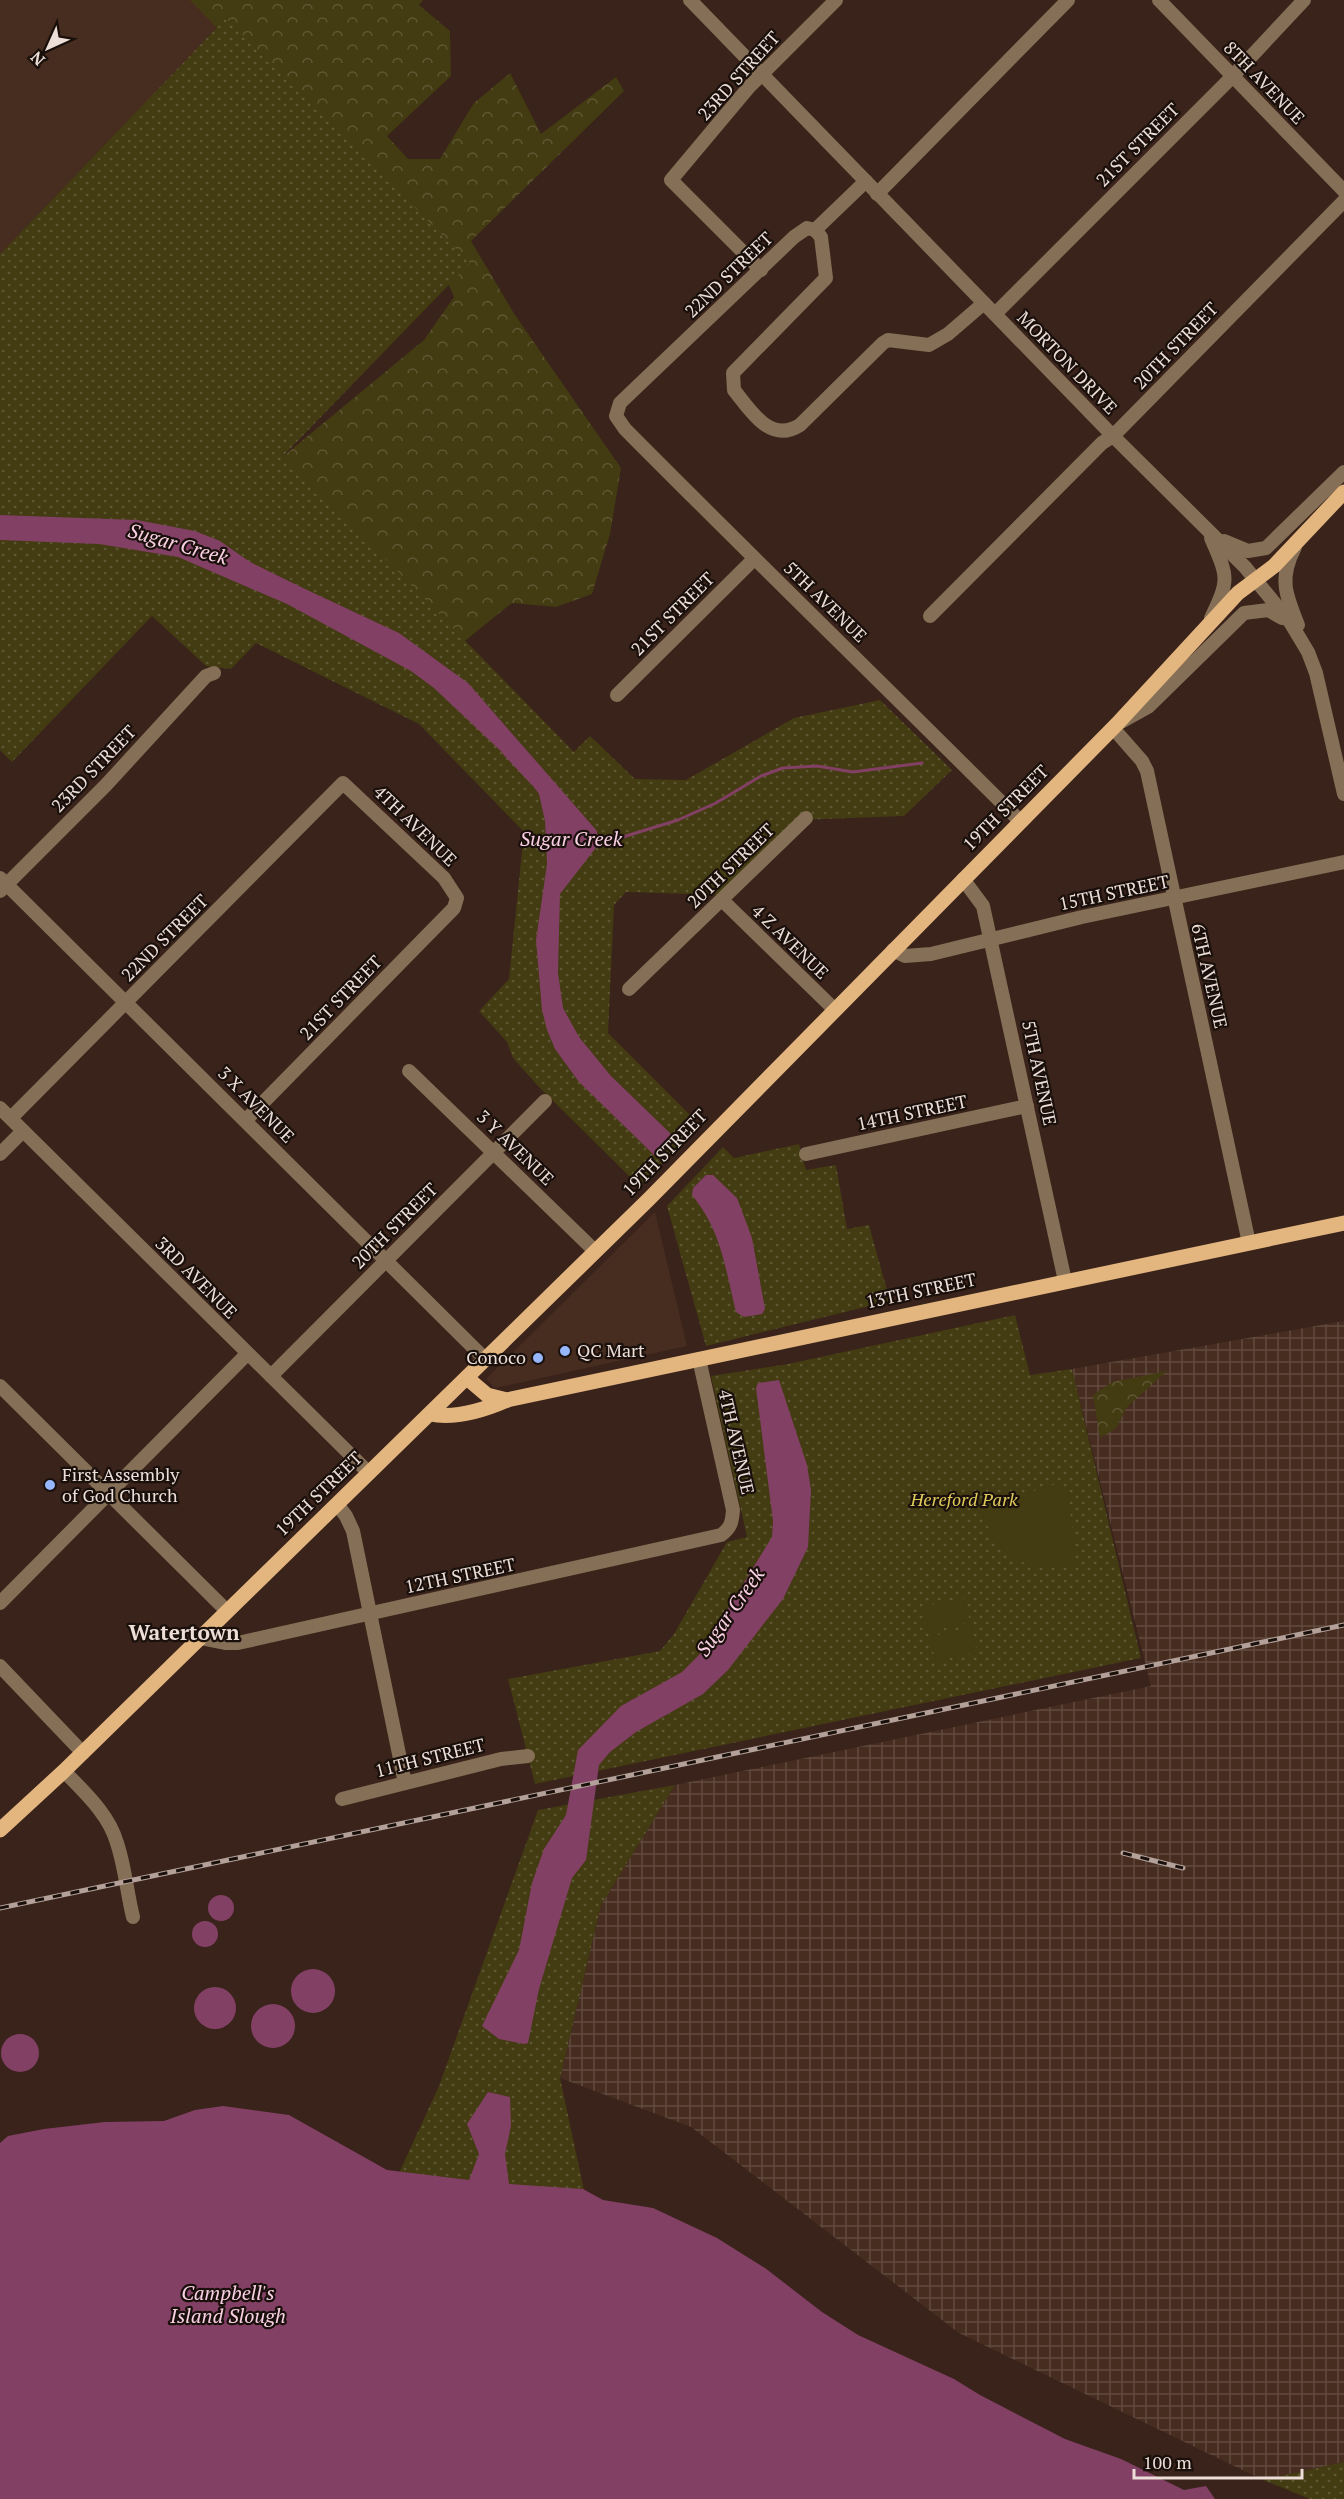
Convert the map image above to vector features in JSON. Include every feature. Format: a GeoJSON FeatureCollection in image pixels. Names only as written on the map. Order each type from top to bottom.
{"type":"FeatureCollection","features":[{"type":"Feature","properties":{"kind":"main road","name":"19TH STREET"},"geometry":{"type":"LineString","coordinates":[[0,1830],[83,1753],[595,1251],[1115,726],[1238,593],[1274,566],[1344,492]]}},
{"type":"Feature","properties":{"kind":"main road","name":"13TH STREET"},"geometry":{"type":"LineString","coordinates":[[430,1414],[444,1417],[507,1400],[1344,1223]]}},
{"type":"Feature","properties":{"kind":"main road"},"geometry":{"type":"LineString","coordinates":[[467,1378],[486,1395],[507,1400]]}},
{"type":"Feature","properties":{"kind":"street","name":"MORTON DRIVE"},"geometry":{"type":"LineString","coordinates":[[690,0],[1113,436],[1245,567],[1254,581],[1290,622],[1308,652],[1316,673],[1344,794]]}},
{"type":"Feature","properties":{"kind":"street","name":"23RD STREET"},"geometry":{"type":"LineString","coordinates":[[760,270],[671,180],[762,74],[836,0]]}},
{"type":"Feature","properties":{"kind":"street"},"geometry":{"type":"LineString","coordinates":[[877,194],[1068,0]]}},
{"type":"Feature","properties":{"kind":"street","name":"8TH AVENUE"},"geometry":{"type":"LineString","coordinates":[[1159,0],[1344,191]]}},
{"type":"Feature","properties":{"kind":"street","name":"21ST STREET"},"geometry":{"type":"LineString","coordinates":[[995,314],[1232,77],[1304,0]]}},
{"type":"Feature","properties":{"kind":"street","name":"22ND STREET"},"geometry":{"type":"LineString","coordinates":[[620,404],[801,231],[807,228],[815,230],[866,182]]}},
{"type":"Feature","properties":{"kind":"street","name":"20TH STREET"},"geometry":{"type":"LineString","coordinates":[[930,616],[1102,443],[1113,436],[1344,201]]}},
{"type":"Feature","properties":{"kind":"street"},"geometry":{"type":"LineString","coordinates":[[815,230],[821,237],[826,278],[733,373],[734,390],[771,429],[778,432],[794,429],[888,340],[929,345],[948,334],[984,303]]}},
{"type":"Feature","properties":{"kind":"street","name":"5TH AVENUE"},"geometry":{"type":"LineString","coordinates":[[620,404],[616,416],[625,429],[1020,821]]}},
{"type":"Feature","properties":{"kind":"street"},"geometry":{"type":"LineString","coordinates":[[1210,533],[1236,548],[1248,551],[1266,548],[1344,472]]}},
{"type":"Feature","properties":{"kind":"street"},"geometry":{"type":"LineString","coordinates":[[1209,624],[1224,591],[1226,576],[1210,533]]}},
{"type":"Feature","properties":{"kind":"street"},"geometry":{"type":"LineString","coordinates":[[1298,541],[1288,561],[1285,589],[1308,652]]}},
{"type":"Feature","properties":{"kind":"street","name":"21ST STREET"},"geometry":{"type":"LineString","coordinates":[[617,695],[754,559]]}},
{"type":"Feature","properties":{"kind":"street"},"geometry":{"type":"LineString","coordinates":[[1115,726],[1148,707],[1244,613],[1268,610],[1290,622]]}},
{"type":"Feature","properties":{"kind":"street","name":"23RD STREET"},"geometry":{"type":"LineString","coordinates":[[2,885],[106,785],[206,676],[213,673]]}},
{"type":"Feature","properties":{"kind":"street","name":"6TH AVENUE"},"geometry":{"type":"LineString","coordinates":[[1115,726],[1147,771],[1249,1243]]}},
{"type":"Feature","properties":{"kind":"street","name":"22ND STREET"},"geometry":{"type":"LineString","coordinates":[[11,1118],[343,783]]}},
{"type":"Feature","properties":{"kind":"street","name":"4TH AVENUE"},"geometry":{"type":"LineString","coordinates":[[343,783],[444,878],[457,898]]}},
{"type":"Feature","properties":{"kind":"street","name":"20TH STREET"},"geometry":{"type":"LineString","coordinates":[[629,989],[806,818]]}},
{"type":"Feature","properties":{"kind":"street","name":"15TH STREET"},"geometry":{"type":"LineString","coordinates":[[893,950],[911,957],[1344,862]]}},
{"type":"Feature","properties":{"kind":"street","name":"5TH AVENUE"},"geometry":{"type":"LineString","coordinates":[[963,879],[983,906],[1065,1281]]}},
{"type":"Feature","properties":{"kind":"street","name":"3 X AVENUE"},"geometry":{"type":"LineString","coordinates":[[2,885],[246,1120],[485,1359]]}},
{"type":"Feature","properties":{"kind":"street","name":"21ST STREET"},"geometry":{"type":"LineString","coordinates":[[246,1120],[454,908],[457,898]]}},
{"type":"Feature","properties":{"kind":"street","name":"4 Z AVENUE"},"geometry":{"type":"LineString","coordinates":[[722,900],[834,1010]]}},
{"type":"Feature","properties":{"kind":"street","name":"3 Y AVENUE"},"geometry":{"type":"LineString","coordinates":[[409,1071],[595,1251]]}},
{"type":"Feature","properties":{"kind":"street","name":"20TH STREET"},"geometry":{"type":"LineString","coordinates":[[271,1376],[545,1101]]}},
{"type":"Feature","properties":{"kind":"street","name":"14TH STREET"},"geometry":{"type":"LineString","coordinates":[[806,1154],[1027,1106]]}},
{"type":"Feature","properties":{"kind":"street","name":"3RD AVENUE"},"geometry":{"type":"LineString","coordinates":[[0,1108],[369,1473]]}},
{"type":"Feature","properties":{"kind":"street"},"geometry":{"type":"LineString","coordinates":[[0,1154],[23,1131]]}},
{"type":"Feature","properties":{"kind":"street"},"geometry":{"type":"LineString","coordinates":[[0,1603],[247,1354]]}},
{"type":"Feature","properties":{"kind":"street","name":"4TH AVENUE"},"geometry":{"type":"LineString","coordinates":[[699,1359],[733,1510],[732,1522],[726,1531]]}},
{"type":"Feature","properties":{"kind":"street"},"geometry":{"type":"LineString","coordinates":[[0,1386],[227,1611]]}},
{"type":"Feature","properties":{"kind":"street"},"geometry":{"type":"LineString","coordinates":[[337,1504],[352,1527],[405,1784]]}},
{"type":"Feature","properties":{"kind":"street","name":"12TH STREET"},"geometry":{"type":"LineString","coordinates":[[200,1638],[238,1643],[708,1539],[726,1531]]}},
{"type":"Feature","properties":{"kind":"street"},"geometry":{"type":"LineString","coordinates":[[0,1666],[83,1753]]}},
{"type":"Feature","properties":{"kind":"street","name":"11TH STREET"},"geometry":{"type":"LineString","coordinates":[[342,1799],[501,1759],[528,1756]]}},
{"type":"Feature","properties":{"kind":"street"},"geometry":{"type":"LineString","coordinates":[[64,1771],[91,1799],[112,1830],[117,1843],[133,1917]]}},
{"type":"Feature","properties":{"kind":"shaded area"},"geometry":{"type":"Polygon","coordinates":[[[0,0],[207,0],[226,18],[0,254],[0,0]]]}},
{"type":"Feature","properties":{"kind":"shaded area"},"geometry":{"type":"Polygon","coordinates":[[[655,1212],[687,1346],[495,1388],[486,1379],[655,1212]]]}},
{"type":"Feature","properties":{"kind":"shaded area"},"geometry":{"type":"Polygon","coordinates":[[[1344,1321],[1344,2462],[1263,2480],[959,2333],[691,2127],[560,2078],[601,1905],[675,1785],[1151,1686],[1072,1369],[1344,1321]]]}},
{"type":"Feature","properties":{"kind":"green space"},"geometry":{"type":"Polygon","coordinates":[[[190,0],[423,0],[419,5],[450,31],[451,76],[387,136],[408,159],[440,159],[474,103],[510,73],[541,134],[616,77],[624,91],[471,241],[515,315],[621,468],[610,534],[592,594],[556,607],[512,603],[461,644],[245,488],[424,340],[454,297],[436,254],[190,0]]]}},
{"type":"Feature","properties":{"kind":"green space"},"geometry":{"type":"Polygon","coordinates":[[[226,18],[470,263],[284,455],[574,752],[590,736],[635,779],[686,780],[794,718],[880,700],[952,770],[904,816],[799,820],[721,895],[626,892],[614,905],[608,1033],[701,1126],[642,1183],[629,1176],[537,1085],[513,1058],[507,1042],[479,1011],[509,979],[524,832],[419,724],[256,643],[231,669],[206,666],[152,616],[12,762],[0,750],[0,254],[226,18]]]}},
{"type":"Feature","properties":{"kind":"green space"},"geometry":{"type":"Polygon","coordinates":[[[799,1144],[806,1170],[836,1165],[847,1229],[869,1225],[890,1301],[706,1346],[667,1206],[723,1147],[734,1158],[799,1144]]]}},
{"type":"Feature","properties":{"kind":"green space","name":"Hereford Park"},"geometry":{"type":"Polygon","coordinates":[[[1015,1315],[1030,1375],[1072,1369],[1141,1658],[535,1784],[508,1679],[660,1651],[674,1634],[727,1542],[747,1537],[711,1376],[788,1364],[1015,1315]]]}},
{"type":"Feature","properties":{"kind":"green space"},"geometry":{"type":"Polygon","coordinates":[[[1167,1371],[1127,1407],[1116,1428],[1100,1438],[1093,1395],[1112,1382],[1167,1371]]]}},
{"type":"Feature","properties":{"kind":"green space"},"geometry":{"type":"Polygon","coordinates":[[[1059,1483],[1068,1489],[1076,1568],[1033,1568],[1004,1551],[991,1533],[979,1508],[1059,1483]]]}},
{"type":"Feature","properties":{"kind":"green space"},"geometry":{"type":"Polygon","coordinates":[[[964,1598],[970,1622],[928,1632],[922,1607],[964,1598]]]}},
{"type":"Feature","properties":{"kind":"green space"},"geometry":{"type":"Polygon","coordinates":[[[971,1627],[977,1652],[935,1661],[930,1637],[971,1627]]]}},
{"type":"Feature","properties":{"kind":"green space"},"geometry":{"type":"Polygon","coordinates":[[[675,1785],[601,1905],[560,2078],[593,2232],[394,2184],[439,2086],[538,1810],[675,1785]]]}},
{"type":"Feature","properties":{"kind":"green space"},"geometry":{"type":"Polygon","coordinates":[[[1344,2462],[1344,2499],[1310,2499],[1263,2480],[1344,2462]]]}},
{"type":"Feature","properties":{"kind":"water","name":"Sugar Creek"},"geometry":{"type":"Polygon","coordinates":[[[0,515],[137,520],[195,531],[220,541],[250,562],[399,633],[468,683],[597,831],[598,845],[560,894],[558,973],[563,1008],[579,1037],[611,1076],[673,1136],[674,1142],[660,1156],[655,1156],[579,1082],[555,1049],[542,1010],[536,940],[547,864],[545,821],[539,794],[521,770],[434,688],[411,671],[287,604],[178,557],[99,544],[0,540],[0,515]]]}},
{"type":"Feature","properties":{"kind":"water"},"geometry":{"type":"Polygon","coordinates":[[[706,1175],[713,1175],[737,1198],[752,1238],[765,1309],[762,1314],[744,1317],[736,1312],[716,1237],[692,1195],[693,1188],[706,1175]]]}},
{"type":"Feature","properties":{"kind":"water","name":"Sugar Creek"},"geometry":{"type":"Polygon","coordinates":[[[779,1380],[807,1465],[811,1490],[808,1547],[783,1599],[728,1670],[703,1694],[636,1732],[610,1752],[599,1765],[586,1860],[572,1878],[539,1989],[528,2043],[499,2039],[482,2026],[519,1950],[532,1883],[544,1849],[566,1815],[578,1750],[621,1706],[682,1672],[700,1654],[772,1537],[773,1521],[756,1388],[758,1383],[779,1380]]]}},
{"type":"Feature","properties":{"kind":"water"},"geometry":{"type":"Polygon","coordinates":[[[221,1895],[230,1899],[234,1908],[230,1917],[221,1921],[212,1917],[208,1908],[212,1899],[221,1895]]]}},
{"type":"Feature","properties":{"kind":"water"},"geometry":{"type":"Polygon","coordinates":[[[205,1921],[214,1925],[218,1934],[214,1943],[205,1947],[196,1943],[192,1934],[196,1925],[205,1921]]]}},
{"type":"Feature","properties":{"kind":"water"},"geometry":{"type":"Polygon","coordinates":[[[313,1969],[329,1975],[335,1991],[329,2007],[313,2013],[297,2007],[291,1991],[297,1975],[313,1969]]]}},
{"type":"Feature","properties":{"kind":"water"},"geometry":{"type":"Polygon","coordinates":[[[215,1987],[230,1993],[236,2008],[230,2023],[215,2029],[200,2023],[194,2008],[200,1993],[215,1987]]]}},
{"type":"Feature","properties":{"kind":"water"},"geometry":{"type":"Polygon","coordinates":[[[273,2004],[282,2005],[289,2010],[294,2017],[294,2035],[289,2042],[282,2047],[273,2048],[264,2047],[257,2042],[252,2035],[251,2026],[252,2017],[257,2010],[264,2005],[273,2004]]]}},
{"type":"Feature","properties":{"kind":"water"},"geometry":{"type":"Polygon","coordinates":[[[20,2034],[33,2040],[39,2053],[33,2066],[20,2072],[7,2066],[1,2053],[7,2040],[20,2034]]]}},
{"type":"Feature","properties":{"kind":"water","name":"Campbell's Island Slough"},"geometry":{"type":"Polygon","coordinates":[[[488,2092],[510,2097],[511,2126],[505,2154],[509,2184],[583,2189],[603,2200],[653,2208],[717,2238],[765,2268],[822,2312],[858,2335],[954,2379],[1065,2439],[1121,2459],[1184,2490],[1206,2486],[1215,2499],[0,2499],[0,2143],[8,2136],[105,2122],[164,2121],[195,2110],[223,2106],[289,2115],[387,2170],[469,2180],[479,2154],[467,2124],[488,2092]]]}},
{"type":"Feature","properties":{"kind":"waterway","name":"Sugar Creek"},"geometry":{"type":"LineString","coordinates":[[504,753],[532,783]]}},
{"type":"Feature","properties":{"kind":"waterway"},"geometry":{"type":"LineString","coordinates":[[597,845],[678,820],[716,803],[761,776],[783,768],[817,766],[853,772],[922,763]]}},
{"type":"Feature","properties":{"kind":"railway"},"geometry":{"type":"LineString","coordinates":[[0,1908],[1344,1625]]}},
{"type":"Feature","properties":{"kind":"railway"},"geometry":{"type":"LineString","coordinates":[[1123,1853],[1183,1868]]}},
{"type":"Feature","properties":{"kind":"place","name":"QC Mart"},"geometry":{"type":"Point","coordinates":[565,1351]}},
{"type":"Feature","properties":{"kind":"place","name":"Conoco"},"geometry":{"type":"Point","coordinates":[538,1358]}},
{"type":"Feature","properties":{"kind":"place","name":"First Assembly of God Church"},"geometry":{"type":"Point","coordinates":[50,1485]}},
{"type":"Feature","properties":{"kind":"district","name":"Watertown"},"geometry":{"type":"Point","coordinates":[184,1633]}}]}
